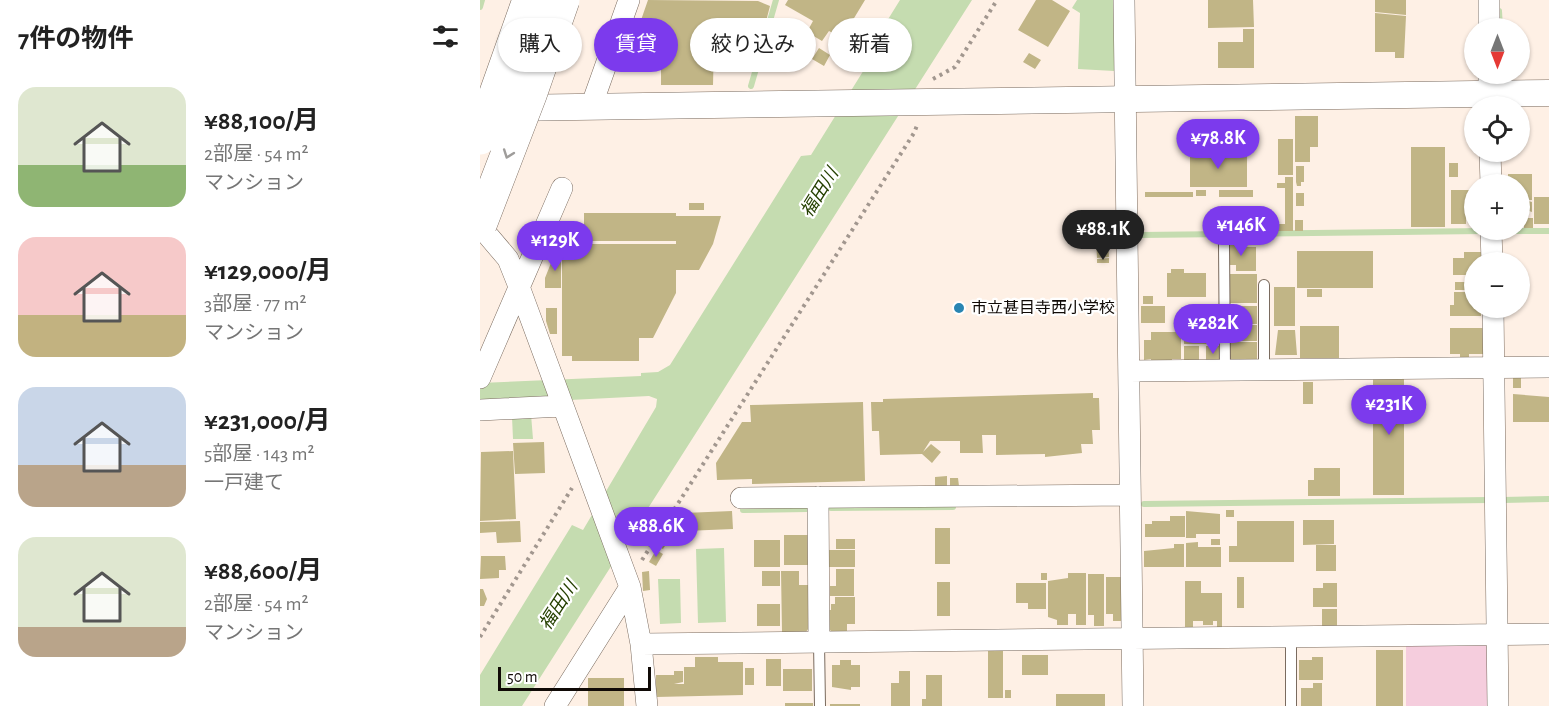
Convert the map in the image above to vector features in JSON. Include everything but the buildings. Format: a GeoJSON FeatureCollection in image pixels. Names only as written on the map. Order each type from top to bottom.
{"type":"FeatureCollection","features":[{"type":"Feature","properties":{"kind":"highway"},"geometry":{"type":"LineString","coordinates":[[480,138],[529,0]]}},
{"type":"Feature","properties":{"kind":"highway"},"geometry":{"type":"LineString","coordinates":[[480,226],[526,106],[563,0]]}},
{"type":"Feature","properties":{"kind":"street"},"geometry":{"type":"LineString","coordinates":[[591,107],[629,0]]}},
{"type":"Feature","properties":{"kind":"street"},"geometry":{"type":"LineString","coordinates":[[1124,0],[1133,706]]}},
{"type":"Feature","properties":{"kind":"street"},"geometry":{"type":"LineString","coordinates":[[1489,0],[1489,18]]}},
{"type":"Feature","properties":{"kind":"street"},"geometry":{"type":"LineString","coordinates":[[480,108],[1125,99],[1489,91],[1549,93]]}},
{"type":"Feature","properties":{"kind":"street"},"geometry":{"type":"LineString","coordinates":[[480,378],[562,188]]}},
{"type":"Feature","properties":{"kind":"street"},"geometry":{"type":"LineString","coordinates":[[480,226],[508,259],[519,284],[628,582],[641,644],[647,706]]}},
{"type":"Feature","properties":{"kind":"street"},"geometry":{"type":"LineString","coordinates":[[1493,318],[1498,706]]}},
{"type":"Feature","properties":{"kind":"street"},"geometry":{"type":"LineString","coordinates":[[1129,371],[1549,367]]}},
{"type":"Feature","properties":{"kind":"street"},"geometry":{"type":"LineString","coordinates":[[480,410],[533,408],[561,404]]}},
{"type":"Feature","properties":{"kind":"street"},"geometry":{"type":"LineString","coordinates":[[741,498],[1130,495]]}},
{"type":"Feature","properties":{"kind":"street"},"geometry":{"type":"LineString","coordinates":[[818,497],[819,642]]}},
{"type":"Feature","properties":{"kind":"street"},"geometry":{"type":"LineString","coordinates":[[555,706],[628,582]]}},
{"type":"Feature","properties":{"kind":"street"},"geometry":{"type":"LineString","coordinates":[[641,644],[1549,634]]}},
{"type":"Feature","properties":{"kind":"lane"},"geometry":{"type":"LineString","coordinates":[[1224,245],[1225,370]]}},
{"type":"Feature","properties":{"kind":"lane"},"geometry":{"type":"LineString","coordinates":[[1264,285],[1264,370]]}},
{"type":"Feature","properties":{"kind":"lane"},"geometry":{"type":"LineString","coordinates":[[1291,637],[1291,706]]}},
{"type":"Feature","properties":{"kind":"lane"},"geometry":{"type":"LineString","coordinates":[[819,642],[820,706]]}},
{"type":"Feature","properties":{"kind":"path"},"geometry":{"type":"LineString","coordinates":[[628,582],[914,133],[920,102],[933,79],[955,68],[997,0]]}},
{"type":"Feature","properties":{"kind":"path"},"geometry":{"type":"LineString","coordinates":[[480,637],[587,472]]}},
{"type":"Feature","properties":{"kind":"shaded area"},"geometry":{"type":"Polygon","coordinates":[[[1406,642],[1491,642],[1492,706],[1406,706],[1406,642]]]}},
{"type":"Feature","properties":{"kind":"water","name":"福田川"},"geometry":{"type":"Polygon","coordinates":[[[900,0],[972,0],[522,706],[480,706],[480,675],[572,525],[583,530],[656,407],[657,399],[649,396],[530,402],[533,439],[513,439],[512,417],[480,402],[480,383],[641,376],[641,373],[658,372],[670,365],[801,156],[811,155],[863,72],[912,72],[912,18],[889,18],[900,0]]]}},
{"type":"Feature","properties":{"kind":"water"},"geometry":{"type":"Polygon","coordinates":[[[1077,0],[1114,0],[1114,71],[1078,69],[1080,13],[1072,8],[1077,0]]]}},
{"type":"Feature","properties":{"kind":"water"},"geometry":{"type":"Polygon","coordinates":[[[724,548],[726,622],[698,623],[696,549],[724,548]]]}},
{"type":"Feature","properties":{"kind":"water"},"geometry":{"type":"Polygon","coordinates":[[[658,579],[680,579],[681,623],[660,624],[658,579]]]}},
{"type":"Feature","properties":{"kind":"waterway"},"geometry":{"type":"LineString","coordinates":[[480,7],[482,0]]}},
{"type":"Feature","properties":{"kind":"waterway"},"geometry":{"type":"LineString","coordinates":[[751,86],[776,0]]}},
{"type":"Feature","properties":{"kind":"waterway"},"geometry":{"type":"LineString","coordinates":[[1499,11],[1499,18]]}},
{"type":"Feature","properties":{"kind":"waterway"},"geometry":{"type":"LineString","coordinates":[[1140,235],[1464,231]]}},
{"type":"Feature","properties":{"kind":"waterway"},"geometry":{"type":"LineString","coordinates":[[1530,231],[1549,231]]}},
{"type":"Feature","properties":{"kind":"waterway"},"geometry":{"type":"LineString","coordinates":[[1503,500],[1549,499]]}},
{"type":"Feature","properties":{"kind":"waterway"},"geometry":{"type":"LineString","coordinates":[[1144,504],[1490,500]]}},
{"type":"Feature","properties":{"kind":"waterway"},"geometry":{"type":"LineString","coordinates":[[831,508],[953,507]]}},
{"type":"Feature","properties":{"kind":"waterway"},"geometry":{"type":"LineString","coordinates":[[743,510],[808,509]]}},
{"type":"Feature","properties":{"kind":"place","name":"市立甚目寺西小学校"},"geometry":{"type":"Point","coordinates":[959,308]}}]}
